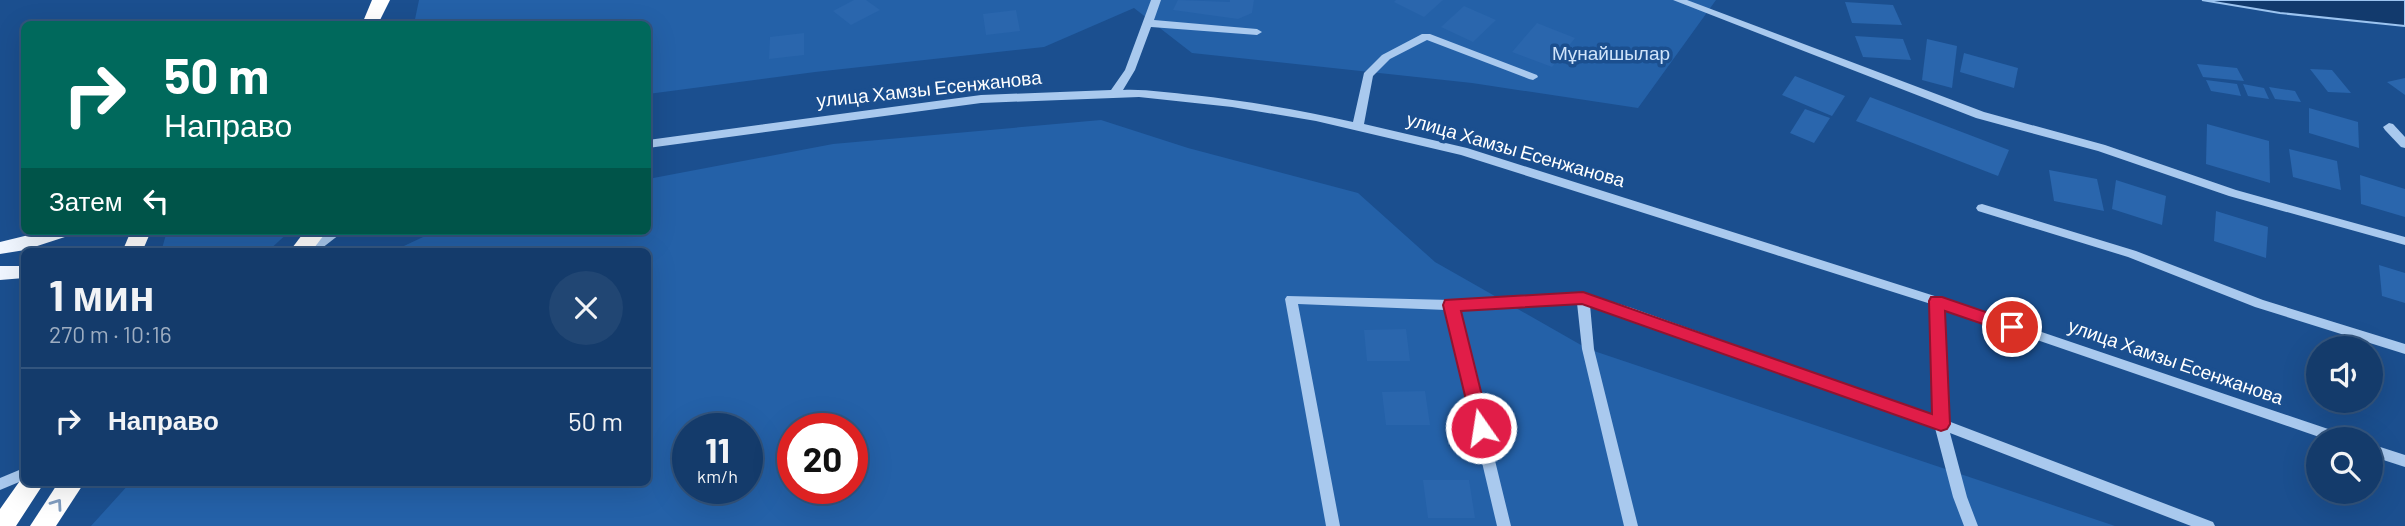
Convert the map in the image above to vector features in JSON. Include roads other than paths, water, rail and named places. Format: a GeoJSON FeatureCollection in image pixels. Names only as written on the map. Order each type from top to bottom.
{"type":"FeatureCollection","features":[{"type":"Feature","properties":{"kind":"highway"},"geometry":{"type":"LineString","coordinates":[[371,21],[381,0]]}},
{"type":"Feature","properties":{"kind":"highway"},"geometry":{"type":"LineString","coordinates":[[2,526],[30,486]]}},
{"type":"Feature","properties":{"kind":"highway"},"geometry":{"type":"LineString","coordinates":[[42,526],[70,486]]}},
{"type":"Feature","properties":{"kind":"main road"},"geometry":{"type":"LineString","coordinates":[[0,248],[25,244],[53,235]]}},
{"type":"Feature","properties":{"kind":"main road"},"geometry":{"type":"LineString","coordinates":[[0,273],[21,272]]}},
{"type":"Feature","properties":{"kind":"street"},"geometry":{"type":"LineString","coordinates":[[1115,93],[1130,70],[1156,0]]}},
{"type":"Feature","properties":{"kind":"street"},"geometry":{"type":"LineString","coordinates":[[1678,0],[1980,116],[2101,148],[2232,193],[2405,241]]}},
{"type":"Feature","properties":{"kind":"street"},"geometry":{"type":"LineString","coordinates":[[1147,23],[1257,32]]}},
{"type":"Feature","properties":{"kind":"street"},"geometry":{"type":"LineString","coordinates":[[1358,127],[1368,75],[1386,57],[1426,36],[1533,77]]}},
{"type":"Feature","properties":{"kind":"street","name":"улица Хамзы Есенжанова"},"geometry":{"type":"LineString","coordinates":[[651,144],[981,99],[1139,93],[1232,103],[1358,127],[1463,151],[1937,301],[2306,427]]}},
{"type":"Feature","properties":{"kind":"street"},"geometry":{"type":"LineString","coordinates":[[2389,127],[2405,144]]}},
{"type":"Feature","properties":{"kind":"street"},"geometry":{"type":"LineString","coordinates":[[1982,208],[2132,254],[2259,304],[2405,349]]}},
{"type":"Feature","properties":{"kind":"street"},"geometry":{"type":"LineString","coordinates":[[314,248],[332,235]]}},
{"type":"Feature","properties":{"kind":"street"},"geometry":{"type":"LineString","coordinates":[[1583,298],[1588,349],[1631,526]]}},
{"type":"Feature","properties":{"kind":"street"},"geometry":{"type":"LineString","coordinates":[[1333,526],[1291,299],[1451,305],[1583,298],[1941,424],[2177,520],[2208,526]]}},
{"type":"Feature","properties":{"kind":"street"},"geometry":{"type":"LineString","coordinates":[[1937,301],[1941,424],[1959,497],[1971,526]]}},
{"type":"Feature","properties":{"kind":"street"},"geometry":{"type":"LineString","coordinates":[[1451,305],[1504,526]]}},
{"type":"Feature","properties":{"kind":"street"},"geometry":{"type":"LineString","coordinates":[[2383,454],[2405,461]]}},
{"type":"Feature","properties":{"kind":"street"},"geometry":{"type":"LineString","coordinates":[[0,484],[21,475]]}},
{"type":"Feature","properties":{"kind":"park label","name":"Мұнайшылар"},"geometry":{"type":"Point","coordinates":[1611,52]}}]}
